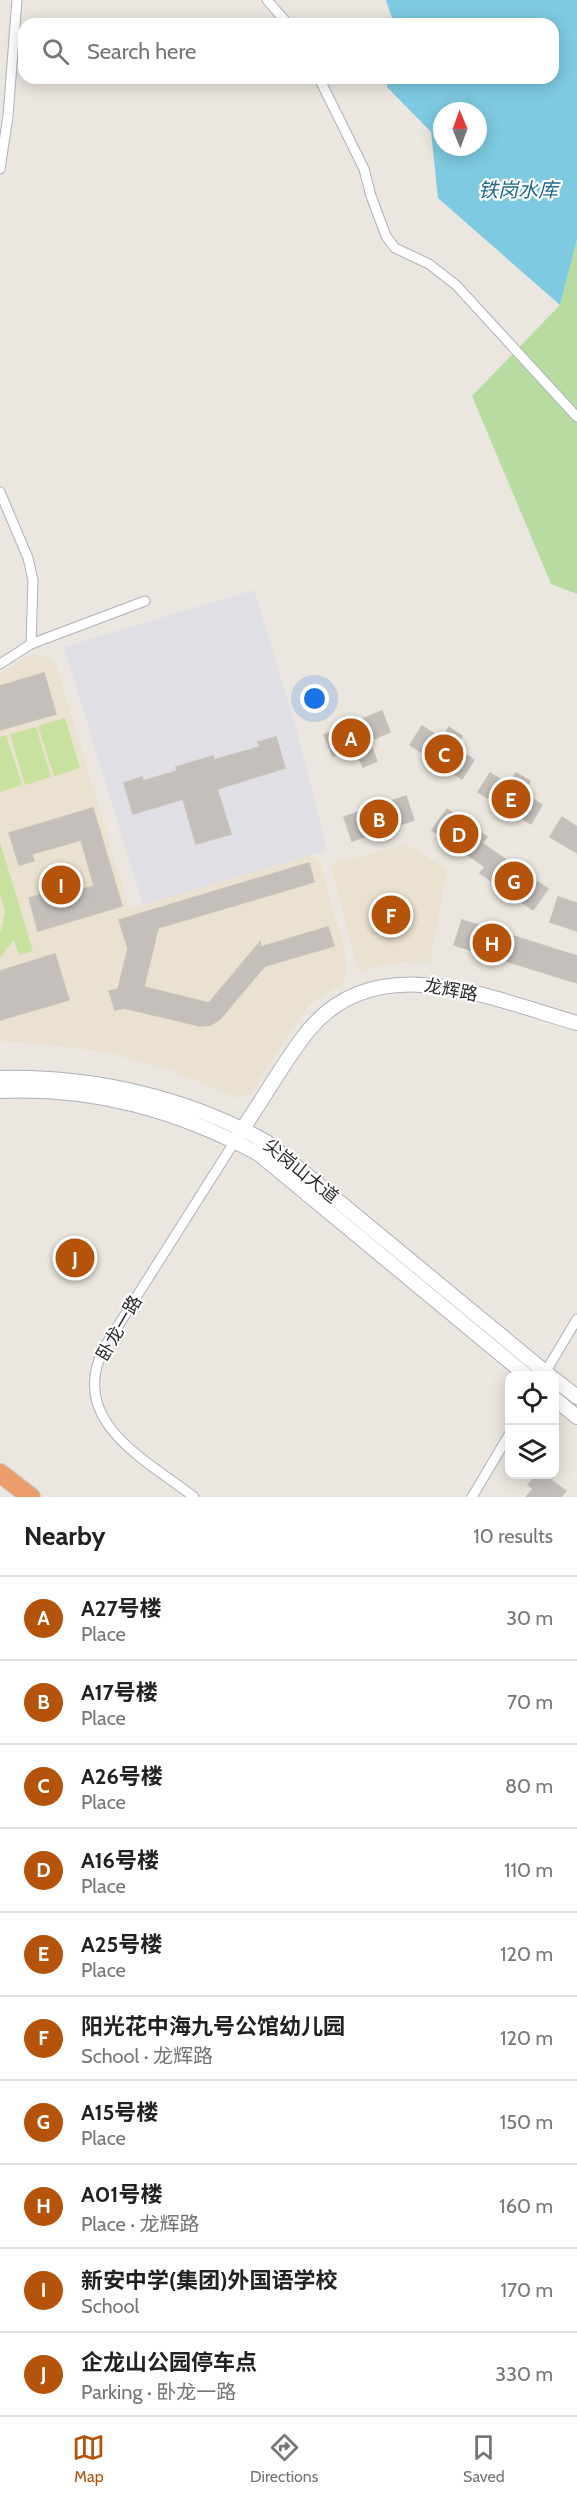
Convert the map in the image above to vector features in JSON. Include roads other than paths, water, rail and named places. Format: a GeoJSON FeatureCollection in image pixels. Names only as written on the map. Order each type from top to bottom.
{"type":"FeatureCollection","features":[{"type":"Feature","properties":{"kind":"highway"},"geometry":{"type":"LineString","coordinates":[[0,1473],[31,1497]]}},
{"type":"Feature","properties":{"kind":"main road","name":"龙辉路"},"geometry":{"type":"LineString","coordinates":[[235,1141],[308,1031],[341,1004],[381,987],[402,984],[445,986],[577,1023]]}},
{"type":"Feature","properties":{"kind":"main road","name":"尖岗山大道"},"geometry":{"type":"LineString","coordinates":[[0,1078],[54,1078],[107,1086],[151,1096],[243,1129],[268,1143],[544,1371]]}},
{"type":"Feature","properties":{"kind":"main road","name":"尖岗山大道"},"geometry":{"type":"LineString","coordinates":[[0,1091],[52,1091],[135,1104],[171,1114],[235,1141],[259,1154],[521,1371]]}},
{"type":"Feature","properties":{"kind":"main road","name":"尖岗山大道"},"geometry":{"type":"LineString","coordinates":[[559,1383],[577,1397]]}},
{"type":"Feature","properties":{"kind":"main road"},"geometry":{"type":"LineString","coordinates":[[559,1401],[577,1417]]}},
{"type":"Feature","properties":{"kind":"street"},"geometry":{"type":"LineString","coordinates":[[0,169],[8,116],[17,0]]}},
{"type":"Feature","properties":{"kind":"street"},"geometry":{"type":"LineString","coordinates":[[267,0],[283,18]]}},
{"type":"Feature","properties":{"kind":"street"},"geometry":{"type":"LineString","coordinates":[[322,84],[364,169],[386,236],[395,248],[429,264],[456,285],[577,417]]}},
{"type":"Feature","properties":{"kind":"street"},"geometry":{"type":"LineString","coordinates":[[0,492],[28,558],[33,580],[31,644]]}},
{"type":"Feature","properties":{"kind":"street"},"geometry":{"type":"LineString","coordinates":[[0,664],[31,644],[145,601]]}},
{"type":"Feature","properties":{"kind":"street","name":"卧龙一路"},"geometry":{"type":"LineString","coordinates":[[194,1497],[110,1430],[99,1411],[94,1379],[104,1348],[235,1141]]}},
{"type":"Feature","properties":{"kind":"street"},"geometry":{"type":"LineString","coordinates":[[551,1371],[577,1319]]}},
{"type":"Feature","properties":{"kind":"street"},"geometry":{"type":"LineString","coordinates":[[472,1497],[505,1441]]}},
{"type":"Feature","properties":{"kind":"water","name":"铁岗水库"},"geometry":{"type":"Polygon","coordinates":[[[386,0],[577,0],[577,239],[560,305],[438,198],[434,156],[487,156],[487,102],[433,102],[433,151],[431,132],[387,87],[387,84],[559,84],[559,18],[392,18],[386,0]]]}},
{"type":"Feature","properties":{"kind":"place","name":"A27号楼"},"geometry":{"type":"Point","coordinates":[351,738]}},
{"type":"Feature","properties":{"kind":"place","name":"A26号楼"},"geometry":{"type":"Point","coordinates":[444,754]}},
{"type":"Feature","properties":{"kind":"place","name":"A25号楼"},"geometry":{"type":"Point","coordinates":[511,799]}},
{"type":"Feature","properties":{"kind":"place","name":"A17号楼"},"geometry":{"type":"Point","coordinates":[379,819]}},
{"type":"Feature","properties":{"kind":"place","name":"A16号楼"},"geometry":{"type":"Point","coordinates":[459,834]}},
{"type":"Feature","properties":{"kind":"place","name":"A15号楼"},"geometry":{"type":"Point","coordinates":[514,881]}},
{"type":"Feature","properties":{"kind":"place","name":"新安中学(集团)外国语学校"},"geometry":{"type":"Point","coordinates":[61,885]}},
{"type":"Feature","properties":{"kind":"place","name":"阳光花中海九号公馆幼儿园"},"geometry":{"type":"Point","coordinates":[391,915]}},
{"type":"Feature","properties":{"kind":"place","name":"A01号楼"},"geometry":{"type":"Point","coordinates":[492,943]}},
{"type":"Feature","properties":{"kind":"place","name":"企龙山公园停车点"},"geometry":{"type":"Point","coordinates":[75,1258]}}]}
